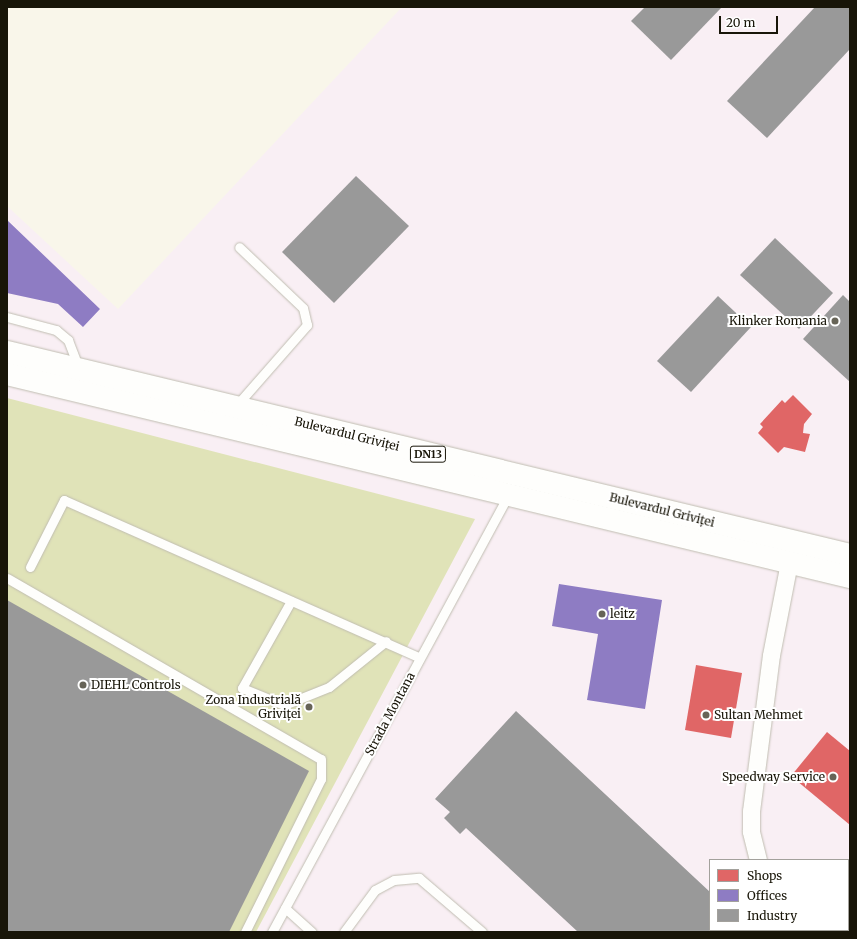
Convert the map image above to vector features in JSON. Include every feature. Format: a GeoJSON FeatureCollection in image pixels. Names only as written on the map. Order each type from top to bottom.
{"type":"FeatureCollection","features":[{"type":"Feature","properties":{"kind":"main road","name":"Bulevardul Griviței"},"geometry":{"type":"LineString","coordinates":[[7,352],[850,555]]}},
{"type":"Feature","properties":{"kind":"main road","name":"Bulevardul Griviței"},"geometry":{"type":"LineString","coordinates":[[7,374],[850,577]]}},
{"type":"Feature","properties":{"kind":"street"},"geometry":{"type":"LineString","coordinates":[[758,859],[751,831],[751,810],[771,655],[789,562]]}},
{"type":"Feature","properties":{"kind":"lane"},"geometry":{"type":"LineString","coordinates":[[235,407],[307,325],[303,308],[239,248]]}},
{"type":"Feature","properties":{"kind":"lane"},"geometry":{"type":"LineString","coordinates":[[7,317],[56,330],[68,340],[79,370]]}},
{"type":"Feature","properties":{"kind":"lane","name":"Strada Montana"},"geometry":{"type":"LineString","coordinates":[[272,932],[508,495]]}},
{"type":"Feature","properties":{"kind":"lane"},"geometry":{"type":"LineString","coordinates":[[30,567],[64,500],[291,601],[386,641],[420,658]]}},
{"type":"Feature","properties":{"kind":"lane"},"geometry":{"type":"LineString","coordinates":[[7,578],[104,632],[321,759],[321,779],[245,932]]}},
{"type":"Feature","properties":{"kind":"lane"},"geometry":{"type":"LineString","coordinates":[[291,601],[242,688],[284,705],[328,687],[386,641]]}},
{"type":"Feature","properties":{"kind":"lane"},"geometry":{"type":"LineString","coordinates":[[344,932],[374,890],[394,880],[419,878],[482,932]]}},
{"type":"Feature","properties":{"kind":"lane"},"geometry":{"type":"LineString","coordinates":[[285,908],[312,932]]}},
{"type":"Feature","properties":{"kind":"shaded area"},"geometry":{"type":"Polygon","coordinates":[[[402,7],[850,7],[850,932],[7,932],[7,206],[118,309],[402,7]]]}},
{"type":"Feature","properties":{"kind":"green space"},"geometry":{"type":"Polygon","coordinates":[[[7,398],[475,519],[256,932],[7,932],[7,398]]]}},
{"type":"Feature","properties":{"kind":"building: Shops"},"geometry":{"type":"Polygon","coordinates":[[[793,395],[812,414],[804,424],[803,433],[810,434],[805,452],[784,447],[778,453],[758,433],[763,427],[760,424],[782,400],[785,403],[793,395]]]}},
{"type":"Feature","properties":{"kind":"building: Shops"},"geometry":{"type":"Polygon","coordinates":[[[696,665],[742,673],[731,738],[685,730],[696,665]]]}},
{"type":"Feature","properties":{"kind":"building: Shops"},"geometry":{"type":"Polygon","coordinates":[[[827,732],[850,751],[850,825],[791,776],[827,732]]]}},
{"type":"Feature","properties":{"kind":"building: Offices"},"geometry":{"type":"Polygon","coordinates":[[[7,220],[100,309],[83,327],[58,304],[7,293],[7,220]]]}},
{"type":"Feature","properties":{"kind":"building: Offices"},"geometry":{"type":"Polygon","coordinates":[[[559,584],[662,600],[645,709],[587,700],[598,634],[552,626],[559,584]]]}},
{"type":"Feature","properties":{"kind":"building: Industry"},"geometry":{"type":"Polygon","coordinates":[[[645,7],[722,7],[671,60],[631,21],[645,7]]]}},
{"type":"Feature","properties":{"kind":"building: Industry"},"geometry":{"type":"Polygon","coordinates":[[[815,7],[850,7],[850,49],[767,138],[727,101],[815,7]]]}},
{"type":"Feature","properties":{"kind":"building: Industry"},"geometry":{"type":"Polygon","coordinates":[[[356,176],[409,226],[334,303],[282,252],[356,176]]]}},
{"type":"Feature","properties":{"kind":"building: Industry"},"geometry":{"type":"Polygon","coordinates":[[[775,238],[833,293],[799,329],[740,275],[775,238]]]}},
{"type":"Feature","properties":{"kind":"building: Industry","name":"Klinker Romania"},"geometry":{"type":"Polygon","coordinates":[[[843,295],[850,302],[850,382],[803,339],[843,295]]]}},
{"type":"Feature","properties":{"kind":"building: Industry"},"geometry":{"type":"Polygon","coordinates":[[[718,296],[751,327],[691,392],[657,361],[718,296]]]}},
{"type":"Feature","properties":{"kind":"building: Industry","name":"DIEHL Controls"},"geometry":{"type":"Polygon","coordinates":[[[7,600],[309,771],[229,932],[7,932],[7,600]]]}},
{"type":"Feature","properties":{"kind":"building: Industry"},"geometry":{"type":"Polygon","coordinates":[[[516,711],[709,891],[709,931],[753,932],[578,932],[466,828],[460,834],[444,818],[450,812],[435,799],[516,711]]]}},
{"type":"Feature","properties":{"kind":"place","name":"Klinker Romania"},"geometry":{"type":"Point","coordinates":[835,321]}},
{"type":"Feature","properties":{"kind":"place","name":"leitz"},"geometry":{"type":"Point","coordinates":[602,614]}},
{"type":"Feature","properties":{"kind":"place","name":"DIEHL Controls"},"geometry":{"type":"Point","coordinates":[83,685]}},
{"type":"Feature","properties":{"kind":"place","name":"Zona Industrială Griviței"},"geometry":{"type":"Point","coordinates":[309,707]}},
{"type":"Feature","properties":{"kind":"place","name":"Sultan Mehmet"},"geometry":{"type":"Point","coordinates":[706,715]}},
{"type":"Feature","properties":{"kind":"place","name":"Speedway Service"},"geometry":{"type":"Point","coordinates":[833,777]}}]}
